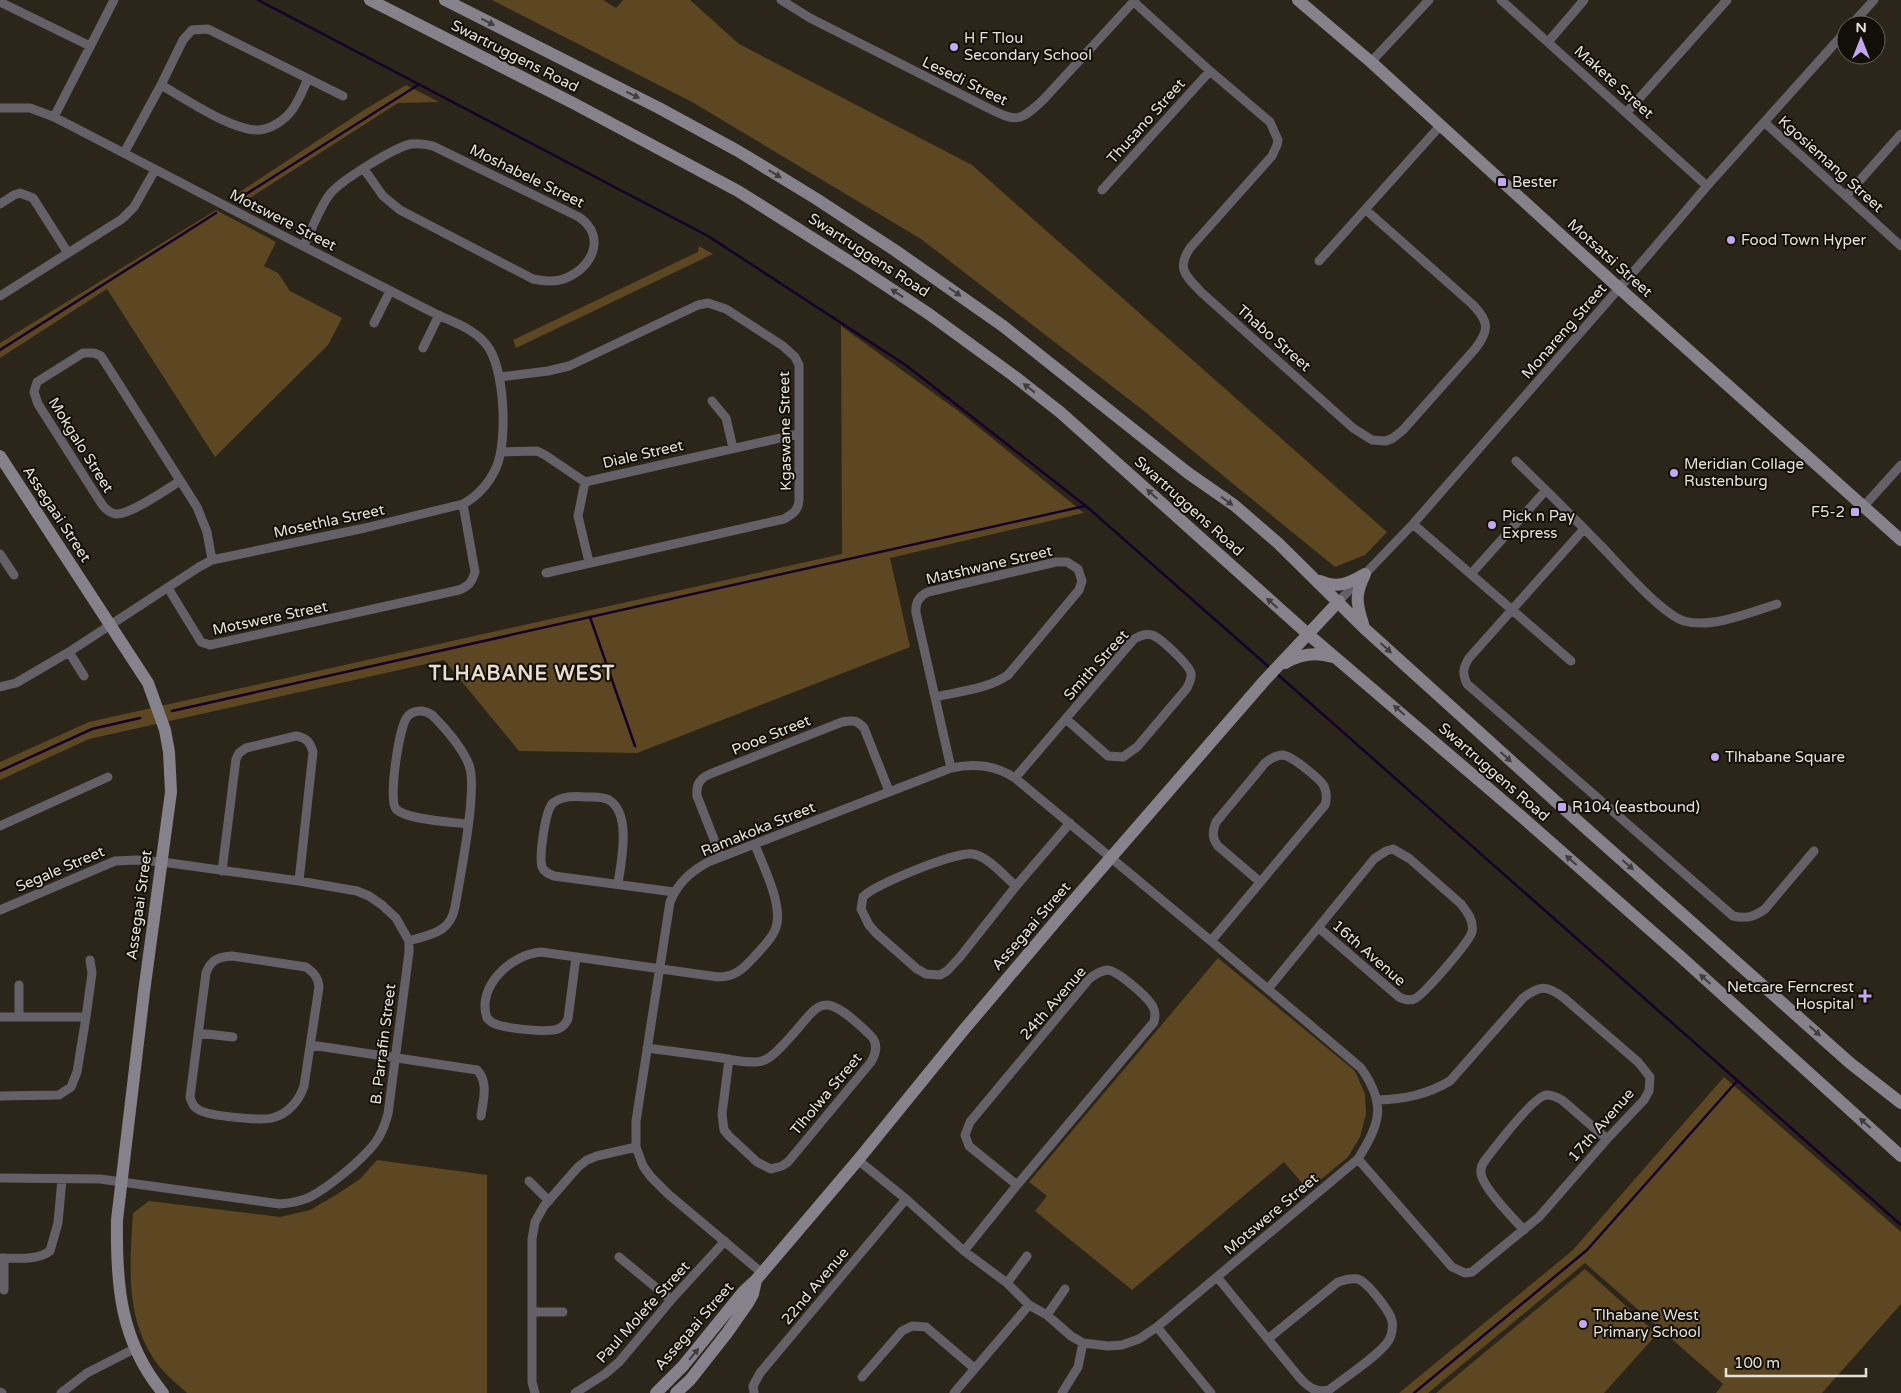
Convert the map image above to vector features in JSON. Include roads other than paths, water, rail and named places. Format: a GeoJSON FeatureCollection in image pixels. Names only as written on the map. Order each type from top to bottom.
{"type":"FeatureCollection","features":[{"type":"Feature","properties":{"kind":"main road","name":"Swartruggens Road"},"geometry":{"type":"LineString","coordinates":[[370,0],[590,112],[738,192],[811,236],[929,314],[1060,412],[1308,635],[1609,894],[1901,1156]]}},
{"type":"Feature","properties":{"kind":"main road","name":"Swartruggens Road"},"geometry":{"type":"LineString","coordinates":[[445,0],[659,108],[738,151],[896,251],[1003,326],[1188,473],[1234,506],[1278,543],[1339,601],[1364,628],[1562,808],[1843,1057],[1901,1102]]}},
{"type":"Feature","properties":{"kind":"main road","name":"Motsatsi Street"},"geometry":{"type":"LineString","coordinates":[[1298,0],[1371,62],[1619,288],[1901,540]]}},
{"type":"Feature","properties":{"kind":"main road","name":"Assegaai Street"},"geometry":{"type":"LineString","coordinates":[[0,456],[148,683],[165,730],[169,752],[171,792],[142,1001],[117,1220],[120,1298],[130,1338],[142,1364],[163,1393]]}},
{"type":"Feature","properties":{"kind":"main road"},"geometry":{"type":"LineString","coordinates":[[1313,577],[1326,584],[1337,586],[1351,582],[1365,574]]}},
{"type":"Feature","properties":{"kind":"main road"},"geometry":{"type":"LineString","coordinates":[[1364,628],[1358,610],[1357,595],[1365,574]]}},
{"type":"Feature","properties":{"kind":"main road","name":"Assegaai Street"},"geometry":{"type":"LineString","coordinates":[[660,1392],[743,1292],[759,1276],[858,1160],[962,1032],[1111,858],[1279,666],[1339,601]]}},
{"type":"Feature","properties":{"kind":"main road"},"geometry":{"type":"LineString","coordinates":[[1279,666],[1308,654],[1332,656],[1344,664]]}},
{"type":"Feature","properties":{"kind":"main road","name":"Assegaai Street"},"geometry":{"type":"LineString","coordinates":[[676,1393],[690,1380],[727,1333],[748,1303],[759,1276]]}},
{"type":"Feature","properties":{"kind":"street"},"geometry":{"type":"LineString","coordinates":[[54,117],[114,0]]}},
{"type":"Feature","properties":{"kind":"street","name":"Lesedi Street"},"geometry":{"type":"LineString","coordinates":[[781,0],[810,18],[956,92],[1002,115],[1017,118],[1029,114],[1134,1]]}},
{"type":"Feature","properties":{"kind":"street"},"geometry":{"type":"LineString","coordinates":[[1371,62],[1429,0]]}},
{"type":"Feature","properties":{"kind":"street","name":"Makete Street"},"geometry":{"type":"LineString","coordinates":[[1501,0],[1707,186]]}},
{"type":"Feature","properties":{"kind":"street"},"geometry":{"type":"LineString","coordinates":[[1548,42],[1584,0]]}},
{"type":"Feature","properties":{"kind":"street"},"geometry":{"type":"LineString","coordinates":[[1627,112],[1727,0]]}},
{"type":"Feature","properties":{"kind":"street"},"geometry":{"type":"LineString","coordinates":[[1860,15],[1874,0]]}},
{"type":"Feature","properties":{"kind":"street","name":"Thabo Street"},"geometry":{"type":"LineString","coordinates":[[1134,1],[1210,71],[1270,122],[1277,136],[1277,145],[1272,156],[1190,248],[1183,263],[1186,275],[1201,292],[1353,428],[1372,440],[1386,441],[1403,430],[1475,350],[1484,337],[1486,329],[1481,313],[1472,304],[1366,210]]}},
{"type":"Feature","properties":{"kind":"street"},"geometry":{"type":"LineString","coordinates":[[0,2],[90,46]]}},
{"type":"Feature","properties":{"kind":"street"},"geometry":{"type":"LineString","coordinates":[[124,153],[183,40],[192,30],[199,28],[214,32],[343,96]]}},
{"type":"Feature","properties":{"kind":"street","name":"Monareng Street"},"geometry":{"type":"LineString","coordinates":[[1339,601],[1413,524],[1707,186],[1836,42]]}},
{"type":"Feature","properties":{"kind":"street","name":"Thusano Street"},"geometry":{"type":"LineString","coordinates":[[1102,190],[1210,71]]}},
{"type":"Feature","properties":{"kind":"street"},"geometry":{"type":"LineString","coordinates":[[161,85],[242,128],[262,130],[274,126],[291,111],[308,79]]}},
{"type":"Feature","properties":{"kind":"street","name":"Motswere Street"},"geometry":{"type":"LineString","coordinates":[[0,108],[30,108],[54,117],[390,291],[467,328],[486,343],[493,355],[500,377],[502,410]]}},
{"type":"Feature","properties":{"kind":"street","name":"Kgosiemang Street"},"geometry":{"type":"LineString","coordinates":[[1764,122],[1901,246]]}},
{"type":"Feature","properties":{"kind":"street"},"geometry":{"type":"LineString","coordinates":[[1319,261],[1440,126]]}},
{"type":"Feature","properties":{"kind":"street"},"geometry":{"type":"LineString","coordinates":[[1846,196],[1901,134]]}},
{"type":"Feature","properties":{"kind":"street","name":"Moshabele Street"},"geometry":{"type":"LineString","coordinates":[[304,245],[329,195],[338,186],[364,169],[391,152],[410,144],[421,143],[434,146],[579,217],[588,223],[593,230],[595,239],[592,256],[579,271],[567,277],[548,282],[533,279],[400,210],[383,196],[364,169]]}},
{"type":"Feature","properties":{"kind":"street"},"geometry":{"type":"LineString","coordinates":[[0,296],[122,219],[134,207],[155,170]]}},
{"type":"Feature","properties":{"kind":"street"},"geometry":{"type":"LineString","coordinates":[[0,204],[20,193],[33,198],[68,252]]}},
{"type":"Feature","properties":{"kind":"street"},"geometry":{"type":"LineString","coordinates":[[374,323],[390,291]]}},
{"type":"Feature","properties":{"kind":"street","name":"Kgaswane Street"},"geometry":{"type":"LineString","coordinates":[[500,377],[548,371],[569,366],[698,305],[708,303],[717,305],[783,346],[795,357],[799,365],[799,506],[791,515],[784,519],[546,573]]}},
{"type":"Feature","properties":{"kind":"street"},"geometry":{"type":"LineString","coordinates":[[423,348],[439,315]]}},
{"type":"Feature","properties":{"kind":"street","name":"Mokgalo Street"},"geometry":{"type":"LineString","coordinates":[[180,481],[129,511],[115,514],[109,512],[104,508],[38,404],[34,392],[37,382],[83,353],[94,353],[101,356],[197,507],[207,532],[212,560]]}},
{"type":"Feature","properties":{"kind":"street"},"geometry":{"type":"LineString","coordinates":[[712,401],[726,418],[733,448]]}},
{"type":"Feature","properties":{"kind":"street","name":"Mosethla Street"},"geometry":{"type":"LineString","coordinates":[[0,687],[16,683],[69,652],[212,560],[365,528],[463,504],[473,498],[490,478],[496,467],[501,452],[502,410]]}},
{"type":"Feature","properties":{"kind":"street","name":"Diale Street"},"geometry":{"type":"LineString","coordinates":[[501,452],[537,452],[545,455],[585,482],[798,434]]}},
{"type":"Feature","properties":{"kind":"street"},"geometry":{"type":"LineString","coordinates":[[1516,461],[1660,605],[1684,620],[1698,623],[1720,620],[1778,604]]}},
{"type":"Feature","properties":{"kind":"street"},"geometry":{"type":"LineString","coordinates":[[1864,506],[1901,465]]}},
{"type":"Feature","properties":{"kind":"street"},"geometry":{"type":"LineString","coordinates":[[585,482],[578,516],[589,562]]}},
{"type":"Feature","properties":{"kind":"street"},"geometry":{"type":"LineString","coordinates":[[1471,574],[1546,490]]}},
{"type":"Feature","properties":{"kind":"street","name":"Motswere Street"},"geometry":{"type":"LineString","coordinates":[[168,588],[201,642],[210,645],[459,590],[467,587],[472,581],[475,572],[463,504]]}},
{"type":"Feature","properties":{"kind":"street"},"geometry":{"type":"LineString","coordinates":[[1413,524],[1571,661]]}},
{"type":"Feature","properties":{"kind":"street"},"geometry":{"type":"LineString","coordinates":[[1584,528],[1469,658],[1464,667],[1463,675],[1468,684],[1733,916],[1744,918],[1755,916],[1765,909],[1814,851]]}},
{"type":"Feature","properties":{"kind":"street"},"geometry":{"type":"LineString","coordinates":[[0,554],[14,575]]}},
{"type":"Feature","properties":{"kind":"street","name":"Matshwane Street"},"geometry":{"type":"LineString","coordinates":[[936,697],[987,686],[998,682],[1008,675],[1079,590],[1082,581],[1078,570],[1067,562],[1056,562],[923,594],[917,602],[916,613],[951,768]]}},
{"type":"Feature","properties":{"kind":"street","name":"Smith Street"},"geometry":{"type":"LineString","coordinates":[[1016,778],[1066,719],[1129,645],[1140,636],[1153,636],[1160,640],[1189,670],[1191,677],[1187,688],[1137,747],[1123,757],[1108,756],[1066,719]]}},
{"type":"Feature","properties":{"kind":"street"},"geometry":{"type":"LineString","coordinates":[[69,652],[84,676]]}},
{"type":"Feature","properties":{"kind":"street"},"geometry":{"type":"LineString","coordinates":[[162,862],[342,888],[369,896],[382,905],[396,918],[409,941],[439,932],[450,922],[454,915],[468,824],[472,776],[469,764],[444,728],[432,715],[420,711],[412,713],[404,721],[393,788],[393,805],[397,810],[420,818],[468,824]]}},
{"type":"Feature","properties":{"kind":"street","name":"Pooe Street"},"geometry":{"type":"LineString","coordinates":[[721,857],[698,796],[697,786],[699,781],[710,774],[842,722],[856,721],[864,728],[889,791]]}},
{"type":"Feature","properties":{"kind":"street"},"geometry":{"type":"LineString","coordinates":[[222,871],[236,759],[239,753],[246,748],[296,736],[309,741],[313,752],[299,881]]}},
{"type":"Feature","properties":{"kind":"street"},"geometry":{"type":"LineString","coordinates":[[1211,941],[1259,881],[1321,811],[1327,799],[1324,786],[1320,781],[1290,757],[1283,755],[1265,763],[1216,822],[1213,829],[1214,842],[1259,881]]}},
{"type":"Feature","properties":{"kind":"street","name":"Ramakoka Street"},"geometry":{"type":"LineString","coordinates":[[759,1276],[725,1241],[659,1186],[643,1166],[636,1147],[636,1121],[667,913],[674,892],[687,876],[697,868],[721,857],[889,791],[964,765],[986,765],[1005,771],[1016,778],[1111,858]]}},
{"type":"Feature","properties":{"kind":"street"},"geometry":{"type":"LineString","coordinates":[[0,826],[108,777]]}},
{"type":"Feature","properties":{"kind":"street"},"geometry":{"type":"LineString","coordinates":[[618,884],[623,828],[616,806],[609,800],[601,797],[574,797],[554,802],[549,808],[542,850],[542,866],[544,871],[554,876],[674,892]]}},
{"type":"Feature","properties":{"kind":"street"},"geometry":{"type":"LineString","coordinates":[[1016,886],[980,857],[965,854],[946,858],[874,888],[863,897],[861,909],[869,925],[906,961],[926,974],[940,975],[947,971],[960,957],[1016,886],[1070,823]]}},
{"type":"Feature","properties":{"kind":"street"},"geometry":{"type":"LineString","coordinates":[[576,957],[568,1019],[564,1026],[559,1029],[546,1031],[517,1028],[494,1024],[487,1018],[485,1007],[490,986],[497,975],[509,965],[532,952],[541,952],[727,977],[743,970],[772,936],[778,922],[777,905],[755,845]]}},
{"type":"Feature","properties":{"kind":"street","name":"16th Avenue"},"geometry":{"type":"LineString","coordinates":[[1268,989],[1374,859],[1386,851],[1393,849],[1410,858],[1461,904],[1468,913],[1472,924],[1470,936],[1456,955],[1420,996],[1408,1000],[1399,997],[1319,928]]}},
{"type":"Feature","properties":{"kind":"street","name":"Motswere Street"},"geometry":{"type":"LineString","coordinates":[[858,1160],[906,1199],[964,1251],[1007,1283],[1030,1305],[1047,1315],[1060,1328],[1083,1343],[1108,1346],[1122,1345],[1139,1339],[1157,1327],[1358,1159],[1371,1137],[1378,1114],[1377,1100],[1361,1068],[1111,858]]}},
{"type":"Feature","properties":{"kind":"street","name":"Segale Street"},"geometry":{"type":"LineString","coordinates":[[0,910],[115,861],[162,862]]}},
{"type":"Feature","properties":{"kind":"street","name":"B. Parrafin Street"},"geometry":{"type":"LineString","coordinates":[[121,1182],[280,1204],[296,1203],[326,1187],[376,1142],[383,1130],[388,1114],[396,1057],[410,952],[409,941]]}},
{"type":"Feature","properties":{"kind":"street"},"geometry":{"type":"LineString","coordinates":[[232,956],[306,967],[314,972],[318,979],[319,987],[311,1046],[301,1096],[288,1110],[271,1118],[250,1119],[202,1112],[192,1104],[190,1090],[208,966],[214,959],[232,956]]}},
{"type":"Feature","properties":{"kind":"street"},"geometry":{"type":"LineString","coordinates":[[0,1096],[47,1097],[66,1092],[70,1087],[77,1072],[86,1017],[92,973],[90,960]]}},
{"type":"Feature","properties":{"kind":"street","name":"24th Avenue"},"geometry":{"type":"LineString","coordinates":[[964,1251],[1154,1022],[1153,1005],[1115,971],[1100,972],[1089,979],[966,1128],[965,1134],[969,1146],[1017,1185]]}},
{"type":"Feature","properties":{"kind":"street"},"geometry":{"type":"LineString","coordinates":[[19,985],[19,1017]]}},
{"type":"Feature","properties":{"kind":"street","name":"17th Avenue"},"geometry":{"type":"LineString","coordinates":[[1358,1159],[1452,1268],[1458,1272],[1472,1272],[1539,1217],[1644,1100],[1649,1091],[1650,1077],[1638,1062],[1564,998],[1553,990],[1542,988],[1534,990],[1524,998],[1450,1081],[1434,1090],[1419,1095],[1399,1099],[1377,1100]]}},
{"type":"Feature","properties":{"kind":"street","name":"Tlholwa Street"},"geometry":{"type":"LineString","coordinates":[[647,1048],[758,1062],[767,1060],[790,1038],[813,1010],[825,1004],[832,1005],[840,1010],[871,1036],[876,1047],[871,1062],[788,1162],[771,1169],[757,1162],[724,1130],[722,1114],[729,1059]]}},
{"type":"Feature","properties":{"kind":"street"},"geometry":{"type":"LineString","coordinates":[[0,1017],[86,1017]]}},
{"type":"Feature","properties":{"kind":"street"},"geometry":{"type":"LineString","coordinates":[[198,1033],[233,1037]]}},
{"type":"Feature","properties":{"kind":"street"},"geometry":{"type":"LineString","coordinates":[[311,1046],[477,1070],[482,1075],[484,1086],[481,1116]]}},
{"type":"Feature","properties":{"kind":"street"},"geometry":{"type":"LineString","coordinates":[[1524,1230],[1488,1188],[1480,1172],[1486,1159],[1534,1103],[1546,1096],[1555,1096],[1607,1139]]}},
{"type":"Feature","properties":{"kind":"street"},"geometry":{"type":"LineString","coordinates":[[535,1393],[532,1382],[533,1230],[539,1215],[549,1200],[578,1167],[587,1160],[636,1147]]}},
{"type":"Feature","properties":{"kind":"street"},"geometry":{"type":"LineString","coordinates":[[0,1178],[100,1179],[121,1182]]}},
{"type":"Feature","properties":{"kind":"street"},"geometry":{"type":"LineString","coordinates":[[4,1290],[2,1258],[32,1258],[50,1251],[58,1223],[62,1179]]}},
{"type":"Feature","properties":{"kind":"street"},"geometry":{"type":"LineString","coordinates":[[529,1181],[549,1200]]}},
{"type":"Feature","properties":{"kind":"street","name":"22nd Avenue"},"geometry":{"type":"LineString","coordinates":[[754,1393],[753,1386],[760,1374],[906,1199]]}},
{"type":"Feature","properties":{"kind":"street","name":"Paul Molefe Street"},"geometry":{"type":"LineString","coordinates":[[575,1393],[605,1374],[619,1362],[671,1300],[725,1241]]}},
{"type":"Feature","properties":{"kind":"street"},"geometry":{"type":"LineString","coordinates":[[1007,1283],[1028,1256]]}},
{"type":"Feature","properties":{"kind":"street"},"geometry":{"type":"LineString","coordinates":[[619,1257],[671,1300]]}},
{"type":"Feature","properties":{"kind":"street"},"geometry":{"type":"LineString","coordinates":[[1217,1277],[1307,1386],[1314,1391],[1329,1390],[1380,1350],[1390,1339],[1392,1321],[1389,1313],[1365,1284],[1358,1279],[1350,1279],[1338,1282],[1269,1338]]}},
{"type":"Feature","properties":{"kind":"street"},"geometry":{"type":"LineString","coordinates":[[1047,1315],[1065,1289]]}},
{"type":"Feature","properties":{"kind":"street"},"geometry":{"type":"LineString","coordinates":[[954,1393],[1030,1305]]}},
{"type":"Feature","properties":{"kind":"street"},"geometry":{"type":"LineString","coordinates":[[533,1312],[563,1312]]}},
{"type":"Feature","properties":{"kind":"street"},"geometry":{"type":"LineString","coordinates":[[862,1377],[902,1331],[912,1326],[926,1327],[932,1331],[974,1368]]}},
{"type":"Feature","properties":{"kind":"street"},"geometry":{"type":"LineString","coordinates":[[1157,1327],[1211,1393]]}},
{"type":"Feature","properties":{"kind":"street"},"geometry":{"type":"LineString","coordinates":[[1062,1393],[1078,1367],[1083,1343]]}},
{"type":"Feature","properties":{"kind":"street"},"geometry":{"type":"LineString","coordinates":[[61,1393],[87,1373],[134,1349]]}},
{"type":"Feature","properties":{"kind":"waterway"},"geometry":{"type":"LineString","coordinates":[[258,0],[708,236],[907,366],[1086,506],[1270,668]]}},
{"type":"Feature","properties":{"kind":"waterway"},"geometry":{"type":"LineString","coordinates":[[240,198],[418,85]]}},
{"type":"Feature","properties":{"kind":"waterway"},"geometry":{"type":"LineString","coordinates":[[0,350],[216,213]]}},
{"type":"Feature","properties":{"kind":"waterway"},"geometry":{"type":"LineString","coordinates":[[172,711],[1085,506]]}},
{"type":"Feature","properties":{"kind":"waterway"},"geometry":{"type":"LineString","coordinates":[[590,617],[635,746]]}},
{"type":"Feature","properties":{"kind":"waterway"},"geometry":{"type":"LineString","coordinates":[[1276,673],[1901,1225]]}},
{"type":"Feature","properties":{"kind":"waterway"},"geometry":{"type":"LineString","coordinates":[[0,771],[92,729],[140,718]]}},
{"type":"Feature","properties":{"kind":"waterway"},"geometry":{"type":"LineString","coordinates":[[1414,1393],[1587,1250],[1737,1081]]}},
{"type":"Feature","properties":{"kind":"place","name":"H F Tlou Secondary School"},"geometry":{"type":"Point","coordinates":[954,47]}},
{"type":"Feature","properties":{"kind":"place","name":"Bester"},"geometry":{"type":"Point","coordinates":[1502,182]}},
{"type":"Feature","properties":{"kind":"place","name":"Food Town Hyper"},"geometry":{"type":"Point","coordinates":[1731,240]}},
{"type":"Feature","properties":{"kind":"place","name":"Meridian Collage Rustenburg"},"geometry":{"type":"Point","coordinates":[1674,473]}},
{"type":"Feature","properties":{"kind":"place","name":"F5-2"},"geometry":{"type":"Point","coordinates":[1855,512]}},
{"type":"Feature","properties":{"kind":"place","name":"Pick n Pay Express"},"geometry":{"type":"Point","coordinates":[1492,525]}},
{"type":"Feature","properties":{"kind":"place","name":"Tlhabane Square"},"geometry":{"type":"Point","coordinates":[1715,757]}},
{"type":"Feature","properties":{"kind":"place","name":"R104 (eastbound)"},"geometry":{"type":"Point","coordinates":[1562,807]}},
{"type":"Feature","properties":{"kind":"place","name":"Netcare Ferncrest Hospital"},"geometry":{"type":"Point","coordinates":[1865,996]}},
{"type":"Feature","properties":{"kind":"place","name":"Tlhabane West Primary School"},"geometry":{"type":"Point","coordinates":[1583,1324]}},
{"type":"Feature","properties":{"kind":"district","name":"TLHABANE WEST"},"geometry":{"type":"Point","coordinates":[522,673]}}]}
